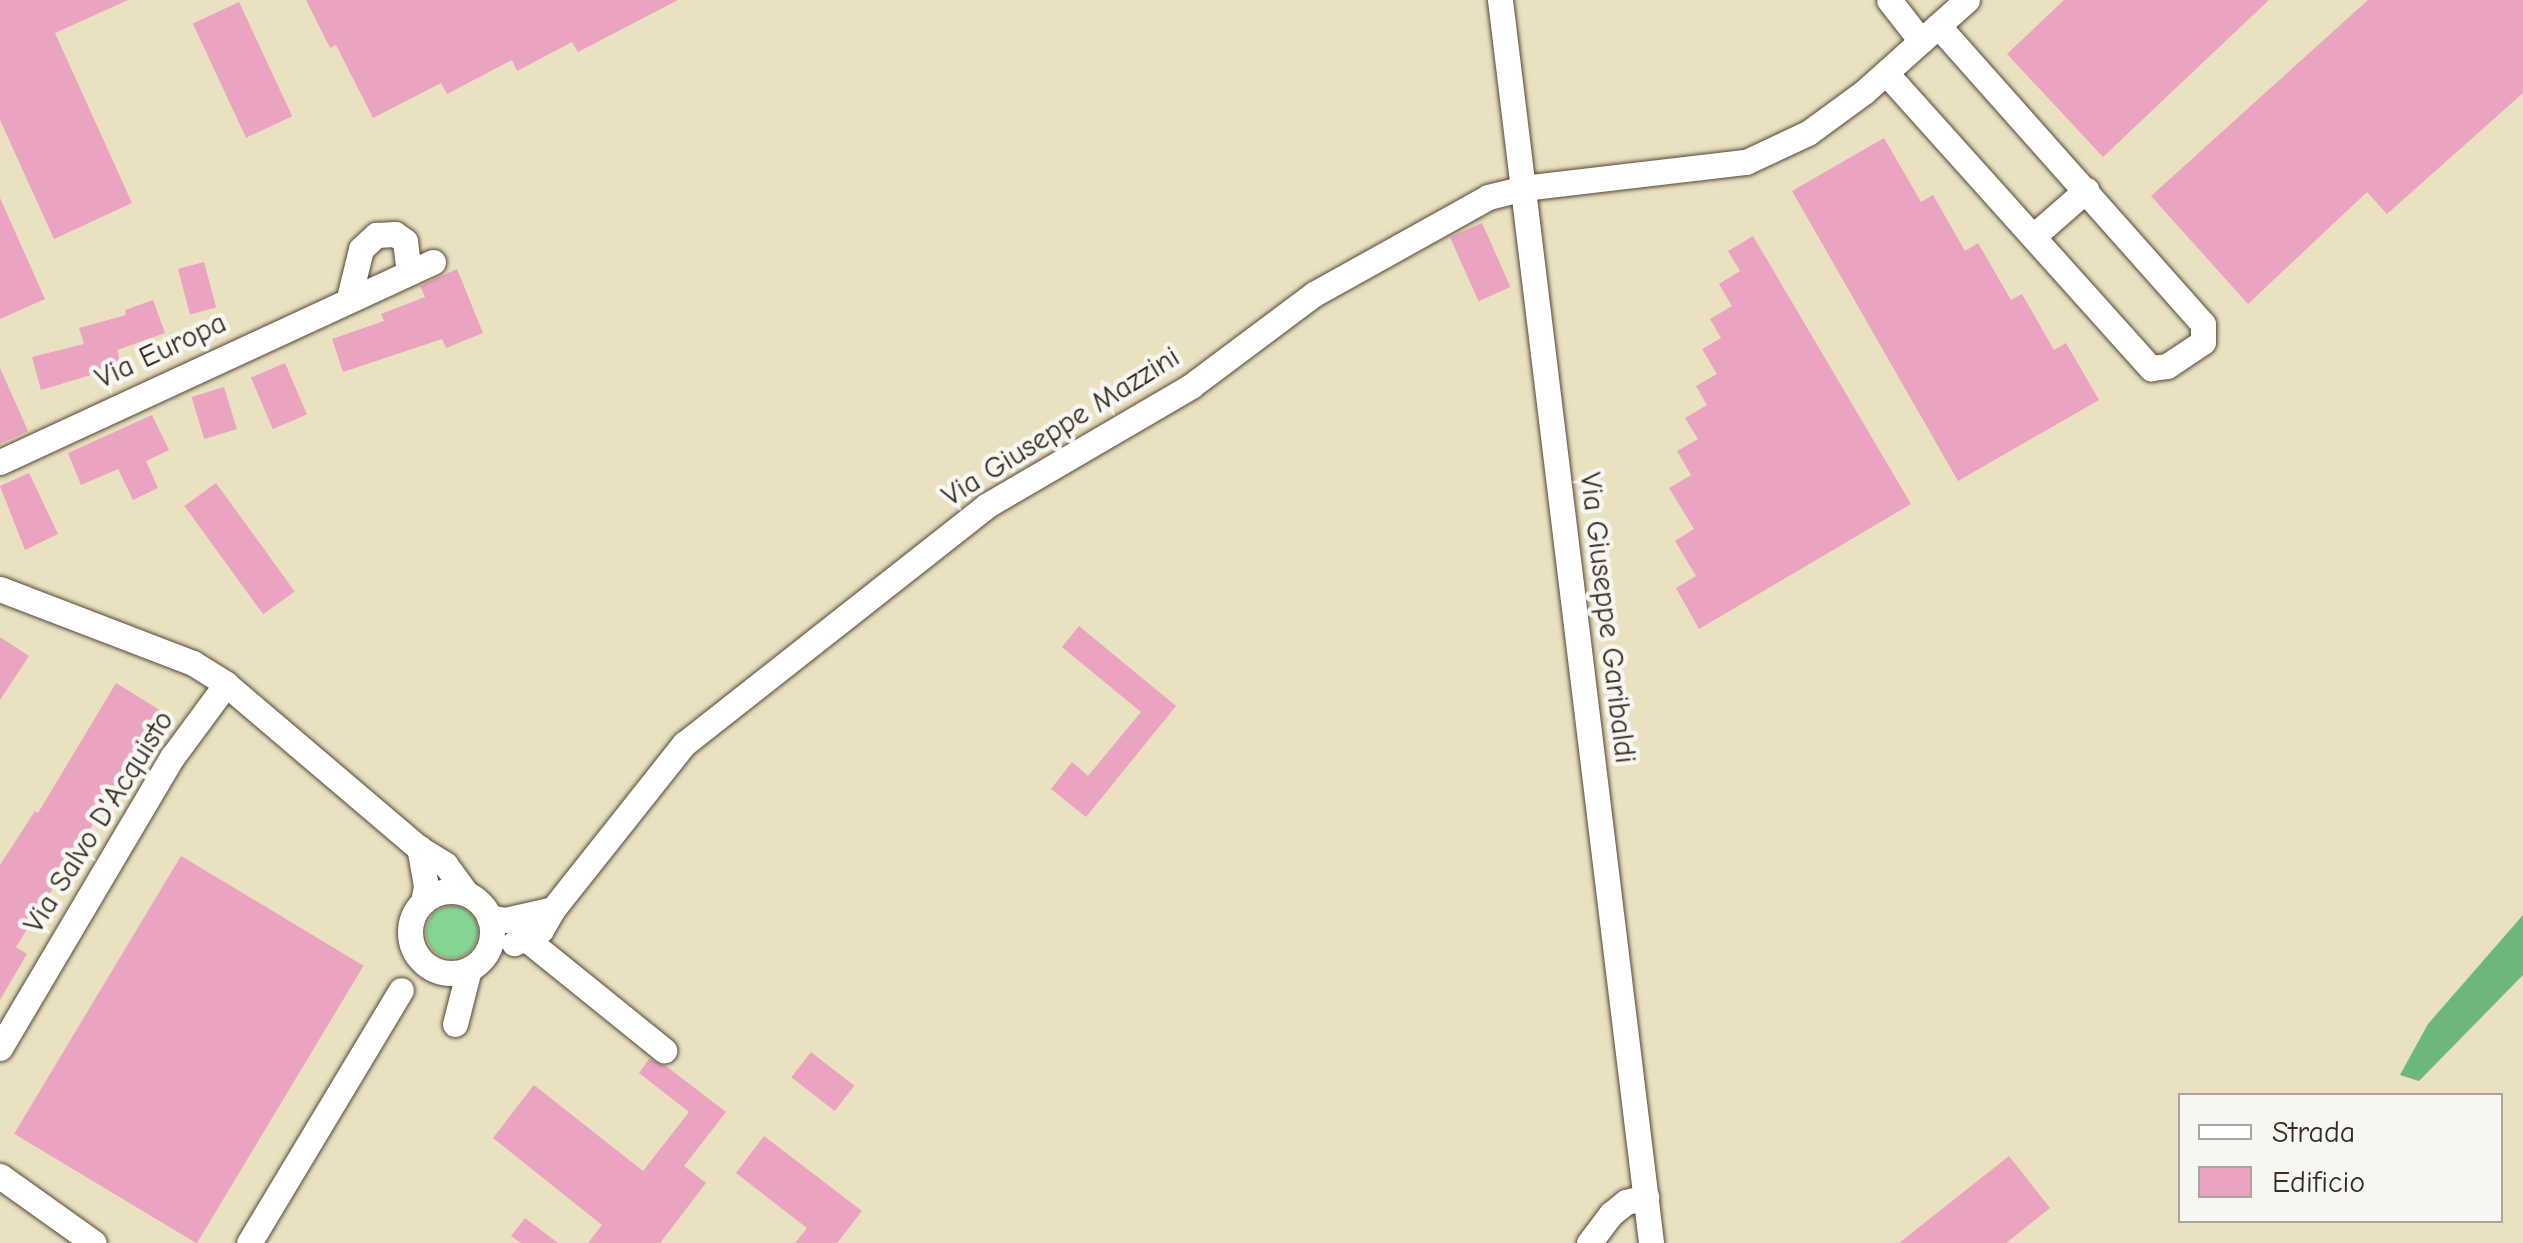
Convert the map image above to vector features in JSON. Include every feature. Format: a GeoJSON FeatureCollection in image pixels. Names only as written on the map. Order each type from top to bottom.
{"type":"FeatureCollection","features":[{"type":"Feature","properties":{"kind":"street","name":"Via Giuseppe Garibaldi"},"geometry":{"type":"LineString","coordinates":[[1500,0],[1651,1243]]}},
{"type":"Feature","properties":{"kind":"street"},"geometry":{"type":"LineString","coordinates":[[1886,73],[2036,234],[2151,368],[2167,366],[2199,346],[2205,338],[2202,324],[2086,190],[1930,34],[1889,0]]}},
{"type":"Feature","properties":{"kind":"street","name":"Via Giuseppe Mazzini"},"geometry":{"type":"LineString","coordinates":[[526,938],[542,930],[554,909],[684,744],[986,506],[1191,386],[1314,294],[1488,198],[1524,188],[1746,162],[1808,133],[1886,73],[1966,0]]}},
{"type":"Feature","properties":{"kind":"street"},"geometry":{"type":"LineString","coordinates":[[2036,234],[2086,190]]}},
{"type":"Feature","properties":{"kind":"street","name":"Via Europa"},"geometry":{"type":"LineString","coordinates":[[0,462],[421,267],[396,234],[376,235],[361,249],[349,298]]}},
{"type":"Feature","properties":{"kind":"street"},"geometry":{"type":"LineString","coordinates":[[0,589],[194,664],[226,684],[419,848],[445,864],[490,917],[505,920],[554,909]]}},
{"type":"Feature","properties":{"kind":"street","name":"Via Salvo D'Acquisto"},"geometry":{"type":"LineString","coordinates":[[0,1048],[173,756],[226,684]]}},
{"type":"Feature","properties":{"kind":"street"},"geometry":{"type":"LineString","coordinates":[[419,848],[426,886],[410,936],[441,967]]}},
{"type":"Feature","properties":{"kind":"street"},"geometry":{"type":"LineString","coordinates":[[423,902],[444,892],[468,894]]}},
{"type":"Feature","properties":{"kind":"street"},"geometry":{"type":"LineString","coordinates":[[489,948],[490,917]]}},
{"type":"Feature","properties":{"kind":"street"},"geometry":{"type":"LineString","coordinates":[[249,1243],[401,990],[441,967],[526,938],[664,1050]]}},
{"type":"Feature","properties":{"kind":"street"},"geometry":{"type":"LineString","coordinates":[[0,1176],[94,1243]]}},
{"type":"Feature","properties":{"kind":"street"},"geometry":{"type":"LineString","coordinates":[[1589,1243],[1610,1214],[1626,1202],[1646,1197]]}},
{"type":"Feature","properties":{"kind":"green space"},"geometry":{"type":"Polygon","coordinates":[[[452,906],[471,913],[478,932],[471,951],[452,958],[433,951],[426,932],[433,913],[452,906]]]}},
{"type":"Feature","properties":{"kind":"green space"},"geometry":{"type":"Polygon","coordinates":[[[2523,915],[2523,975],[2419,1081],[2400,1075],[2428,1024],[2523,915]]]}},
{"type":"Feature","properties":{"kind":"building"},"geometry":{"type":"Polygon","coordinates":[[[0,0],[128,0],[55,33],[132,203],[54,239],[0,120],[0,0]]]}},
{"type":"Feature","properties":{"kind":"building"},"geometry":{"type":"Polygon","coordinates":[[[306,0],[678,0],[578,52],[572,42],[517,71],[512,60],[447,94],[441,83],[373,118],[336,45],[330,48],[306,0]]]}},
{"type":"Feature","properties":{"kind":"building"},"geometry":{"type":"Polygon","coordinates":[[[2064,0],[2269,0],[2103,157],[2007,54],[2064,0]]]}},
{"type":"Feature","properties":{"kind":"building"},"geometry":{"type":"Polygon","coordinates":[[[2368,0],[2523,0],[2523,93],[2387,214],[2367,192],[2248,304],[2151,196],[2368,0]]]}},
{"type":"Feature","properties":{"kind":"building"},"geometry":{"type":"Polygon","coordinates":[[[239,2],[292,116],[246,138],[193,24],[239,2]]]}},
{"type":"Feature","properties":{"kind":"building"},"geometry":{"type":"Polygon","coordinates":[[[1884,138],[1921,202],[1933,195],[1965,251],[1978,243],[2011,300],[2022,294],[2054,350],[2066,343],[2099,400],[1958,481],[1792,191],[1884,138]]]}},
{"type":"Feature","properties":{"kind":"building"},"geometry":{"type":"Polygon","coordinates":[[[0,198],[45,299],[0,319],[0,198]]]}},
{"type":"Feature","properties":{"kind":"building"},"geometry":{"type":"Polygon","coordinates":[[[1482,223],[1510,287],[1478,301],[1450,237],[1482,223]]]}},
{"type":"Feature","properties":{"kind":"building"},"geometry":{"type":"Polygon","coordinates":[[[1753,236],[1911,504],[1699,629],[1676,588],[1696,576],[1675,541],[1694,529],[1669,488],[1691,475],[1677,451],[1698,439],[1685,418],[1707,405],[1696,386],[1717,374],[1702,349],[1721,338],[1710,319],[1732,306],[1719,284],[1740,271],[1728,251],[1753,236]]]}},
{"type":"Feature","properties":{"kind":"building"},"geometry":{"type":"Polygon","coordinates":[[[204,262],[216,307],[190,314],[178,269],[204,262]]]}},
{"type":"Feature","properties":{"kind":"building"},"geometry":{"type":"Polygon","coordinates":[[[457,269],[483,333],[446,348],[442,339],[343,372],[332,339],[384,321],[381,314],[425,297],[420,286],[457,269]]]}},
{"type":"Feature","properties":{"kind":"building"},"geometry":{"type":"Polygon","coordinates":[[[153,300],[165,333],[117,350],[121,366],[41,390],[32,357],[84,344],[79,328],[126,315],[125,310],[153,300]]]}},
{"type":"Feature","properties":{"kind":"building"},"geometry":{"type":"Polygon","coordinates":[[[285,363],[307,415],[273,429],[251,377],[285,363]]]}},
{"type":"Feature","properties":{"kind":"building"},"geometry":{"type":"Polygon","coordinates":[[[0,368],[28,431],[0,444],[0,368]]]}},
{"type":"Feature","properties":{"kind":"building"},"geometry":{"type":"Polygon","coordinates":[[[224,387],[237,429],[204,439],[191,397],[224,387]]]}},
{"type":"Feature","properties":{"kind":"building"},"geometry":{"type":"Polygon","coordinates":[[[152,415],[169,450],[146,461],[158,488],[133,500],[118,469],[81,485],[68,453],[152,415]]]}},
{"type":"Feature","properties":{"kind":"building"},"geometry":{"type":"Polygon","coordinates":[[[29,473],[58,534],[25,550],[0,486],[29,473]]]}},
{"type":"Feature","properties":{"kind":"building"},"geometry":{"type":"Polygon","coordinates":[[[216,483],[295,591],[263,614],[184,506],[216,483]]]}},
{"type":"Feature","properties":{"kind":"building"},"geometry":{"type":"Polygon","coordinates":[[[1079,626],[1176,706],[1086,817],[1051,789],[1072,762],[1088,776],[1141,712],[1062,647],[1079,626]]]}},
{"type":"Feature","properties":{"kind":"building"},"geometry":{"type":"Polygon","coordinates":[[[0,637],[29,656],[0,700],[0,637]]]}},
{"type":"Feature","properties":{"kind":"building"},"geometry":{"type":"Polygon","coordinates":[[[116,683],[163,712],[16,947],[27,954],[0,1000],[0,865],[35,811],[38,813],[116,683]]]}},
{"type":"Feature","properties":{"kind":"building"},"geometry":{"type":"Polygon","coordinates":[[[181,856],[364,966],[197,1243],[14,1134],[181,856]]]}},
{"type":"Feature","properties":{"kind":"building"},"geometry":{"type":"Polygon","coordinates":[[[811,1052],[854,1086],[835,1111],[791,1077],[811,1052]]]}},
{"type":"Feature","properties":{"kind":"building"},"geometry":{"type":"Polygon","coordinates":[[[649,1059],[666,1066],[726,1112],[684,1166],[706,1183],[660,1243],[588,1243],[602,1225],[493,1138],[534,1085],[643,1171],[689,1112],[639,1073],[649,1059]]]}},
{"type":"Feature","properties":{"kind":"building"},"geometry":{"type":"Polygon","coordinates":[[[764,1136],[862,1211],[837,1243],[795,1243],[807,1228],[736,1173],[764,1136]]]}},
{"type":"Feature","properties":{"kind":"building"},"geometry":{"type":"Polygon","coordinates":[[[2009,1156],[2050,1208],[2006,1243],[1899,1243],[2009,1156]]]}},
{"type":"Feature","properties":{"kind":"building"},"geometry":{"type":"Polygon","coordinates":[[[525,1218],[558,1243],[521,1243],[511,1236],[525,1218]]]}}]}
